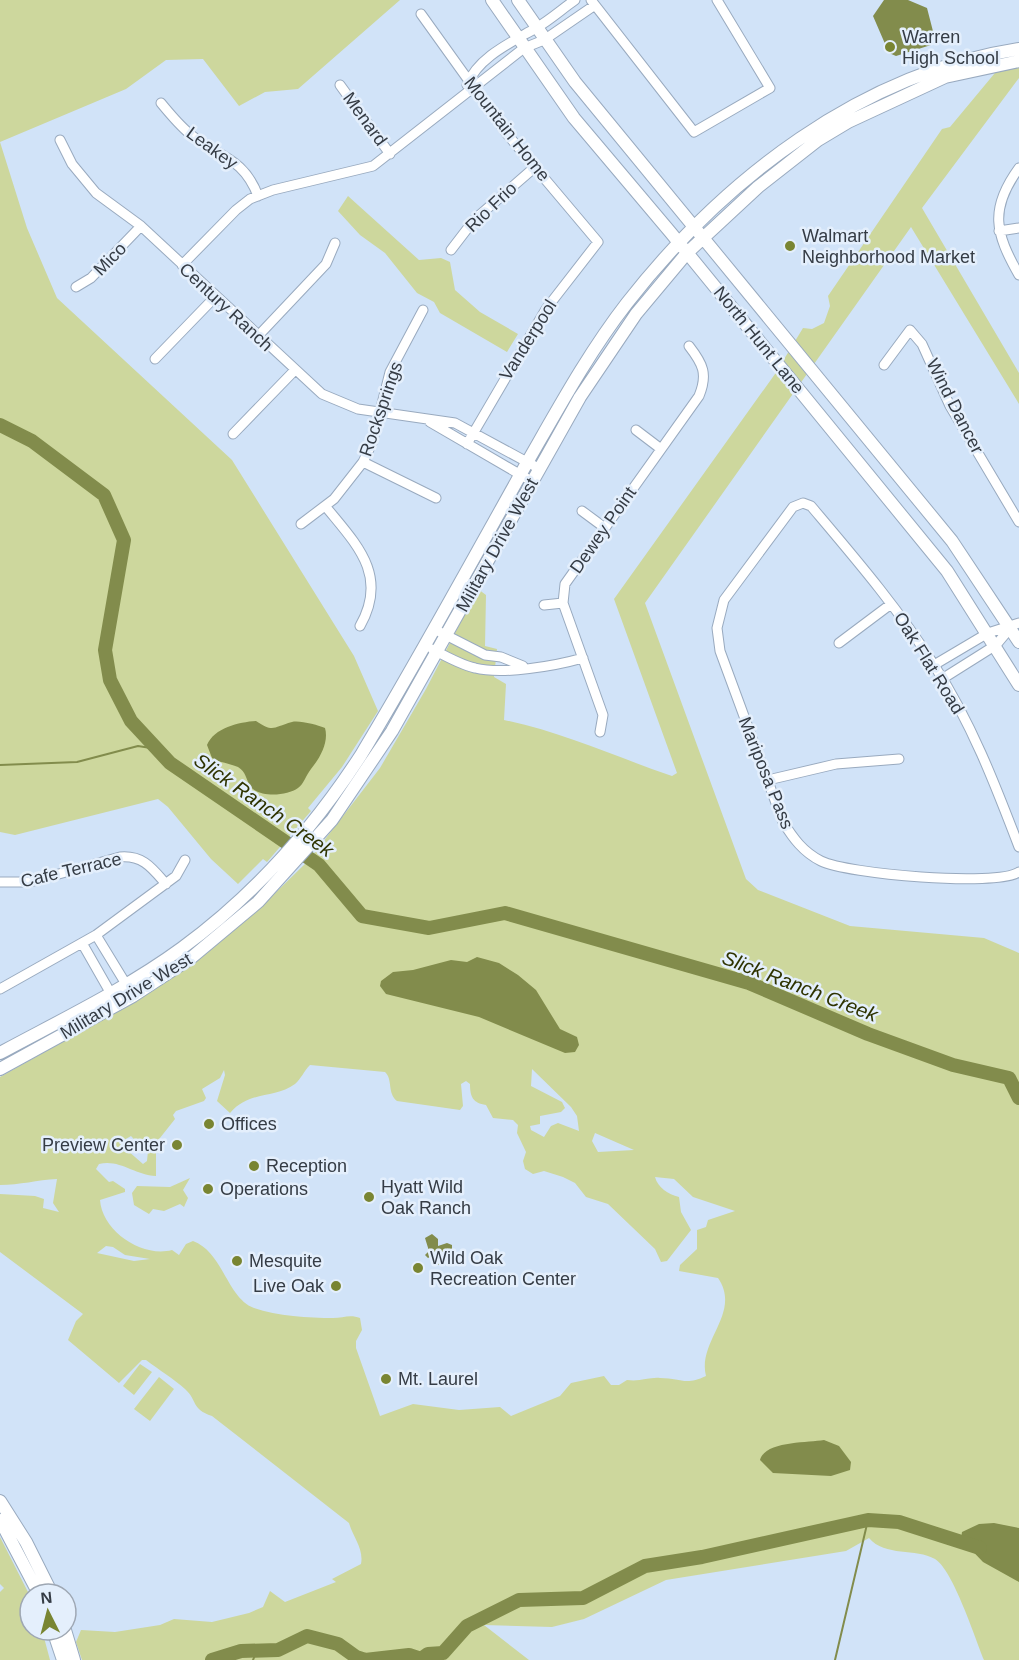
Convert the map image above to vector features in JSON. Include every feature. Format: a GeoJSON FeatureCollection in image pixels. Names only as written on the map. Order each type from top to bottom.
{"type":"FeatureCollection","features":[{"type":"Feature","properties":{"kind":"main road","name":"North Hunt Lane"},"geometry":{"type":"LineString","coordinates":[[492,0],[574,118],[679,242],[947,571],[1019,684]]}},
{"type":"Feature","properties":{"kind":"main road","name":"North Hunt Lane"},"geometry":{"type":"LineString","coordinates":[[518,0],[544,40],[693,228],[952,541],[1015,625],[1019,642]]}},
{"type":"Feature","properties":{"kind":"main road","name":"Military Drive West"},"geometry":{"type":"LineString","coordinates":[[0,1053],[126,984],[181,948],[240,901],[322,811],[362,755],[560,405],[604,334],[693,228],[800,138],[858,103],[941,66],[1019,48]]}},
{"type":"Feature","properties":{"kind":"main road","name":"Military Drive West"},"geometry":{"type":"LineString","coordinates":[[0,1069],[133,996],[214,940],[279,881],[332,820],[381,749],[606,356],[653,292],[687,253],[758,187],[814,143],[865,114],[945,77],[1019,61]]}},
{"type":"Feature","properties":{"kind":"main road"},"geometry":{"type":"LineString","coordinates":[[871,476],[887,461]]}},
{"type":"Feature","properties":{"kind":"main road"},"geometry":{"type":"LineString","coordinates":[[0,1501],[26,1542],[46,1582]]}},
{"type":"Feature","properties":{"kind":"main road"},"geometry":{"type":"LineString","coordinates":[[0,1520],[33,1582]]}},
{"type":"Feature","properties":{"kind":"main road"},"geometry":{"type":"LineString","coordinates":[[57,1642],[63,1660]]}},
{"type":"Feature","properties":{"kind":"main road"},"geometry":{"type":"LineString","coordinates":[[69,1642],[74,1660]]}},
{"type":"Feature","properties":{"kind":"street"},"geometry":{"type":"LineString","coordinates":[[182,265],[236,210],[258,196],[273,190],[363,170],[390,154],[464,93],[478,68],[496,53],[575,0]]}},
{"type":"Feature","properties":{"kind":"street"},"geometry":{"type":"LineString","coordinates":[[471,84],[505,64],[524,48],[544,40],[564,27],[593,3],[694,132],[770,88],[717,0]]}},
{"type":"Feature","properties":{"kind":"street","name":"Mountain Home"},"geometry":{"type":"LineString","coordinates":[[421,14],[535,167],[597,242]]}},
{"type":"Feature","properties":{"kind":"street"},"geometry":{"type":"LineString","coordinates":[[555,15],[564,27]]}},
{"type":"Feature","properties":{"kind":"street"},"geometry":{"type":"LineString","coordinates":[[496,53],[505,64]]}},
{"type":"Feature","properties":{"kind":"street","name":"Menard"},"geometry":{"type":"LineString","coordinates":[[340,85],[390,154]]}},
{"type":"Feature","properties":{"kind":"street"},"geometry":{"type":"LineString","coordinates":[[858,103],[865,114]]}},
{"type":"Feature","properties":{"kind":"street","name":"Leakey"},"geometry":{"type":"LineString","coordinates":[[161,104],[190,135],[228,156],[239,166],[258,196]]}},
{"type":"Feature","properties":{"kind":"street","name":"Century Ranch"},"geometry":{"type":"LineString","coordinates":[[60,140],[81,177],[96,193],[141,226],[312,387],[333,400],[358,409],[455,423],[474,431],[540,469]]}},
{"type":"Feature","properties":{"kind":"street","name":"Rio Frio"},"geometry":{"type":"LineString","coordinates":[[451,250],[474,220],[535,167]]}},
{"type":"Feature","properties":{"kind":"street"},"geometry":{"type":"LineString","coordinates":[[1019,168],[1002,198],[999,231],[1019,275]]}},
{"type":"Feature","properties":{"kind":"street","name":"Mico"},"geometry":{"type":"LineString","coordinates":[[76,287],[92,278],[141,226]]}},
{"type":"Feature","properties":{"kind":"street"},"geometry":{"type":"LineString","coordinates":[[999,231],[1019,228]]}},
{"type":"Feature","properties":{"kind":"street","name":"Vanderpool"},"geometry":{"type":"LineString","coordinates":[[467,444],[546,309],[597,242]]}},
{"type":"Feature","properties":{"kind":"street"},"geometry":{"type":"LineString","coordinates":[[258,336],[326,264],[335,243]]}},
{"type":"Feature","properties":{"kind":"street"},"geometry":{"type":"LineString","coordinates":[[155,359],[215,297]]}},
{"type":"Feature","properties":{"kind":"street","name":"Rocksprings"},"geometry":{"type":"LineString","coordinates":[[301,524],[326,507],[349,484],[363,462],[372,443],[390,372],[423,310]]}},
{"type":"Feature","properties":{"kind":"street","name":"Wind Dancer"},"geometry":{"type":"LineString","coordinates":[[884,365],[910,330],[928,354],[950,406],[1019,522]]}},
{"type":"Feature","properties":{"kind":"street","name":"Dewey Point"},"geometry":{"type":"LineString","coordinates":[[563,603],[565,584],[699,396],[705,382],[705,371],[689,346]]}},
{"type":"Feature","properties":{"kind":"street"},"geometry":{"type":"LineString","coordinates":[[233,434],[294,371]]}},
{"type":"Feature","properties":{"kind":"street","name":"Century Ranch"},"geometry":{"type":"LineString","coordinates":[[426,419],[533,482]]}},
{"type":"Feature","properties":{"kind":"street"},"geometry":{"type":"LineString","coordinates":[[636,430],[662,448]]}},
{"type":"Feature","properties":{"kind":"street"},"geometry":{"type":"LineString","coordinates":[[500,463],[507,450]]}},
{"type":"Feature","properties":{"kind":"street"},"geometry":{"type":"LineString","coordinates":[[363,462],[436,498]]}},
{"type":"Feature","properties":{"kind":"street","name":"Oak Flat Road"},"geometry":{"type":"LineString","coordinates":[[803,503],[811,506],[891,604],[934,665],[989,768],[1019,847]]}},
{"type":"Feature","properties":{"kind":"street","name":"Mariposa Pass"},"geometry":{"type":"LineString","coordinates":[[803,503],[793,507],[724,600],[717,628],[720,651],[783,822],[803,850],[837,867],[856,871],[982,879],[1012,877],[1019,872]]}},
{"type":"Feature","properties":{"kind":"street"},"geometry":{"type":"LineString","coordinates":[[326,507],[356,543],[369,569],[370,598],[360,626]]}},
{"type":"Feature","properties":{"kind":"street"},"geometry":{"type":"LineString","coordinates":[[582,511],[605,528]]}},
{"type":"Feature","properties":{"kind":"street"},"geometry":{"type":"LineString","coordinates":[[544,605],[563,603],[603,715],[600,732]]}},
{"type":"Feature","properties":{"kind":"street"},"geometry":{"type":"LineString","coordinates":[[839,642],[891,604]]}},
{"type":"Feature","properties":{"kind":"street"},"geometry":{"type":"LineString","coordinates":[[934,665],[988,633],[1015,625]]}},
{"type":"Feature","properties":{"kind":"street"},"geometry":{"type":"LineString","coordinates":[[942,678],[996,645],[1015,625]]}},
{"type":"Feature","properties":{"kind":"street"},"geometry":{"type":"LineString","coordinates":[[434,629],[485,655],[501,657],[525,667]]}},
{"type":"Feature","properties":{"kind":"street"},"geometry":{"type":"LineString","coordinates":[[424,645],[481,670],[554,666],[583,658]]}},
{"type":"Feature","properties":{"kind":"street"},"geometry":{"type":"LineString","coordinates":[[956,652],[964,665]]}},
{"type":"Feature","properties":{"kind":"street"},"geometry":{"type":"LineString","coordinates":[[481,670],[485,655]]}},
{"type":"Feature","properties":{"kind":"street"},"geometry":{"type":"LineString","coordinates":[[768,780],[836,764],[899,759]]}},
{"type":"Feature","properties":{"kind":"street","name":"Cafe Terrace"},"geometry":{"type":"LineString","coordinates":[[0,882],[30,882],[131,856],[151,866],[166,884]]}},
{"type":"Feature","properties":{"kind":"street"},"geometry":{"type":"LineString","coordinates":[[2,986],[96,935],[176,876],[185,860]]}},
{"type":"Feature","properties":{"kind":"street"},"geometry":{"type":"LineString","coordinates":[[96,935],[133,996]]}},
{"type":"Feature","properties":{"kind":"street"},"geometry":{"type":"LineString","coordinates":[[82,943],[117,1005]]}},
{"type":"Feature","properties":{"kind":"street"},"geometry":{"type":"LineString","coordinates":[[99,971],[113,963]]}},
{"type":"Feature","properties":{"kind":"shaded area"},"geometry":{"type":"Polygon","coordinates":[[[0,0],[400,0],[298,89],[265,92],[239,106],[203,59],[166,60],[126,89],[0,142],[0,0]]]}},
{"type":"Feature","properties":{"kind":"shaded area"},"geometry":{"type":"Polygon","coordinates":[[[884,0],[908,0],[927,8],[935,39],[931,45],[896,56],[889,53],[873,16],[884,0]]]}},
{"type":"Feature","properties":{"kind":"shaded area"},"geometry":{"type":"Polygon","coordinates":[[[1019,44],[1019,78],[922,208],[1019,373],[1019,404],[911,227],[645,603],[746,879],[758,890],[850,926],[984,938],[1019,953],[1019,1660],[984,1660],[956,1590],[949,1576],[935,1559],[883,1548],[869,1538],[846,1551],[666,1580],[584,1619],[552,1627],[484,1625],[529,1660],[82,1660],[76,1642],[78,1642],[81,1630],[115,1632],[160,1625],[174,1619],[212,1622],[249,1613],[263,1607],[270,1591],[285,1602],[336,1582],[332,1579],[361,1564],[362,1559],[349,1523],[212,1416],[201,1411],[192,1397],[176,1382],[146,1360],[142,1360],[119,1383],[68,1340],[76,1321],[83,1314],[0,1252],[0,1194],[35,1196],[44,1199],[43,1208],[59,1212],[53,1203],[57,1179],[0,1185],[0,1077],[132,1003],[262,906],[309,860],[380,768],[426,689],[478,589],[486,595],[485,646],[497,649],[494,677],[506,684],[504,720],[568,738],[672,776],[677,773],[614,599],[775,374],[803,328],[812,329],[824,323],[830,306],[828,296],[942,129],[950,127],[1019,44]],[[310,1065],[297,1082],[287,1089],[246,1101],[230,1113],[217,1101],[225,1075],[224,1070],[220,1078],[202,1089],[206,1098],[204,1101],[176,1111],[173,1115],[175,1119],[156,1143],[156,1176],[120,1165],[99,1164],[96,1169],[109,1182],[113,1181],[125,1189],[125,1192],[100,1200],[102,1211],[116,1232],[137,1246],[148,1250],[172,1250],[179,1255],[186,1244],[193,1241],[211,1255],[237,1295],[254,1308],[273,1313],[314,1318],[353,1316],[360,1318],[362,1330],[356,1341],[356,1348],[380,1416],[413,1404],[459,1410],[500,1407],[511,1416],[560,1396],[571,1383],[604,1376],[611,1385],[619,1385],[627,1380],[667,1378],[693,1381],[706,1376],[707,1351],[722,1315],[725,1303],[724,1291],[718,1278],[679,1271],[680,1265],[697,1249],[697,1230],[706,1227],[708,1220],[735,1211],[693,1197],[674,1179],[655,1177],[664,1190],[679,1197],[681,1212],[691,1230],[667,1261],[661,1262],[655,1249],[608,1204],[586,1197],[575,1183],[563,1177],[544,1171],[533,1174],[525,1169],[523,1161],[526,1152],[517,1133],[518,1125],[513,1120],[493,1118],[486,1105],[473,1099],[470,1084],[466,1081],[461,1084],[463,1106],[460,1110],[397,1101],[392,1094],[389,1078],[385,1072],[310,1065]],[[532,1069],[531,1086],[562,1102],[565,1108],[561,1112],[540,1116],[540,1124],[530,1126],[531,1130],[544,1137],[551,1126],[558,1123],[579,1131],[577,1116],[571,1107],[532,1069]],[[595,1133],[592,1141],[598,1152],[634,1150],[595,1133]],[[131,1136],[119,1143],[143,1164],[147,1161],[148,1151],[143,1149],[131,1136]],[[106,1246],[97,1253],[134,1261],[150,1259],[125,1255],[113,1247],[106,1246]]]}},
{"type":"Feature","properties":{"kind":"shaded area"},"geometry":{"type":"Polygon","coordinates":[[[0,142],[27,228],[57,298],[232,460],[354,656],[378,711],[342,767],[308,808],[311,811],[267,862],[263,859],[238,884],[211,859],[168,807],[158,799],[15,835],[0,832],[0,142]]]}},
{"type":"Feature","properties":{"kind":"shaded area"},"geometry":{"type":"Polygon","coordinates":[[[348,196],[419,260],[441,258],[450,262],[455,290],[480,312],[518,334],[507,352],[440,313],[434,302],[417,293],[385,253],[360,235],[338,211],[348,196]]]}},
{"type":"Feature","properties":{"kind":"shaded area"},"geometry":{"type":"Polygon","coordinates":[[[256,721],[270,728],[295,722],[325,728],[326,739],[318,760],[303,782],[293,791],[273,795],[254,790],[241,769],[212,758],[207,745],[215,734],[235,725],[256,721]]]}},
{"type":"Feature","properties":{"kind":"shaded area"},"geometry":{"type":"Polygon","coordinates":[[[477,957],[499,963],[536,990],[560,1029],[577,1037],[579,1045],[575,1052],[565,1053],[479,1017],[386,994],[380,986],[381,981],[393,972],[413,970],[451,960],[467,962],[477,957]]]}},
{"type":"Feature","properties":{"kind":"shaded area"},"geometry":{"type":"Polygon","coordinates":[[[190,1178],[183,1190],[188,1198],[184,1207],[180,1204],[164,1211],[153,1209],[149,1214],[134,1205],[132,1193],[137,1186],[170,1187],[190,1178]]]}},
{"type":"Feature","properties":{"kind":"shaded area"},"geometry":{"type":"Polygon","coordinates":[[[432,1234],[438,1239],[438,1246],[447,1243],[452,1245],[452,1251],[443,1256],[444,1263],[438,1265],[432,1256],[428,1258],[425,1255],[429,1251],[425,1238],[432,1234]]]}},
{"type":"Feature","properties":{"kind":"shaded area"},"geometry":{"type":"Polygon","coordinates":[[[140,1364],[152,1372],[134,1395],[123,1386],[140,1364]]]}},
{"type":"Feature","properties":{"kind":"shaded area"},"geometry":{"type":"Polygon","coordinates":[[[159,1377],[174,1389],[150,1421],[134,1409],[159,1377]]]}},
{"type":"Feature","properties":{"kind":"shaded area"},"geometry":{"type":"Polygon","coordinates":[[[824,1440],[839,1446],[851,1462],[850,1470],[831,1476],[773,1473],[760,1460],[763,1454],[778,1446],[824,1440]]]}},
{"type":"Feature","properties":{"kind":"shaded area"},"geometry":{"type":"Polygon","coordinates":[[[994,1523],[1019,1528],[1019,1582],[983,1562],[961,1539],[962,1532],[979,1524],[994,1523]]]}},
{"type":"Feature","properties":{"kind":"shaded area"},"geometry":{"type":"Polygon","coordinates":[[[0,1537],[23,1582],[18,1582],[18,1642],[45,1642],[50,1660],[0,1660],[0,1592],[4,1588],[0,1584],[0,1537]]]}},
{"type":"Feature","properties":{"kind":"waterway","name":"Slick Ranch Creek"},"geometry":{"type":"LineString","coordinates":[[0,425],[32,441],[104,495],[124,540],[105,650],[110,680],[131,721],[170,763],[319,865],[362,916],[429,928],[505,913],[749,983],[868,1034],[953,1065],[1009,1078],[1019,1098]]}},
{"type":"Feature","properties":{"kind":"waterway"},"geometry":{"type":"LineString","coordinates":[[0,765],[77,762],[138,746],[157,749]]}},
{"type":"Feature","properties":{"kind":"waterway"},"geometry":{"type":"LineString","coordinates":[[835,1660],[868,1520]]}},
{"type":"Feature","properties":{"kind":"waterway"},"geometry":{"type":"LineString","coordinates":[[212,1660],[241,1651],[278,1650],[307,1636],[338,1644],[356,1657],[365,1660],[409,1655],[421,1659],[428,1654],[443,1653],[467,1626],[519,1600],[583,1598],[645,1566],[702,1557],[868,1520],[899,1522],[980,1548]]}},
{"type":"Feature","properties":{"kind":"waterway"},"geometry":{"type":"LineString","coordinates":[[253,1660],[257,1650]]}},
{"type":"Feature","properties":{"kind":"place","name":"Warren High School"},"geometry":{"type":"Point","coordinates":[890,47]}},
{"type":"Feature","properties":{"kind":"place","name":"Walmart Neighborhood Market"},"geometry":{"type":"Point","coordinates":[790,246]}},
{"type":"Feature","properties":{"kind":"place","name":"Offices"},"geometry":{"type":"Point","coordinates":[209,1124]}},
{"type":"Feature","properties":{"kind":"place","name":"Preview Center"},"geometry":{"type":"Point","coordinates":[177,1145]}},
{"type":"Feature","properties":{"kind":"place","name":"Reception"},"geometry":{"type":"Point","coordinates":[254,1166]}},
{"type":"Feature","properties":{"kind":"place","name":"Operations"},"geometry":{"type":"Point","coordinates":[208,1189]}},
{"type":"Feature","properties":{"kind":"place","name":"Hyatt Wild Oak Ranch"},"geometry":{"type":"Point","coordinates":[369,1197]}},
{"type":"Feature","properties":{"kind":"place","name":"Mesquite"},"geometry":{"type":"Point","coordinates":[237,1261]}},
{"type":"Feature","properties":{"kind":"place","name":"Wild Oak Recreation Center"},"geometry":{"type":"Point","coordinates":[418,1268]}},
{"type":"Feature","properties":{"kind":"place","name":"Live Oak"},"geometry":{"type":"Point","coordinates":[336,1286]}},
{"type":"Feature","properties":{"kind":"place","name":"Mt. Laurel"},"geometry":{"type":"Point","coordinates":[386,1379]}}]}
